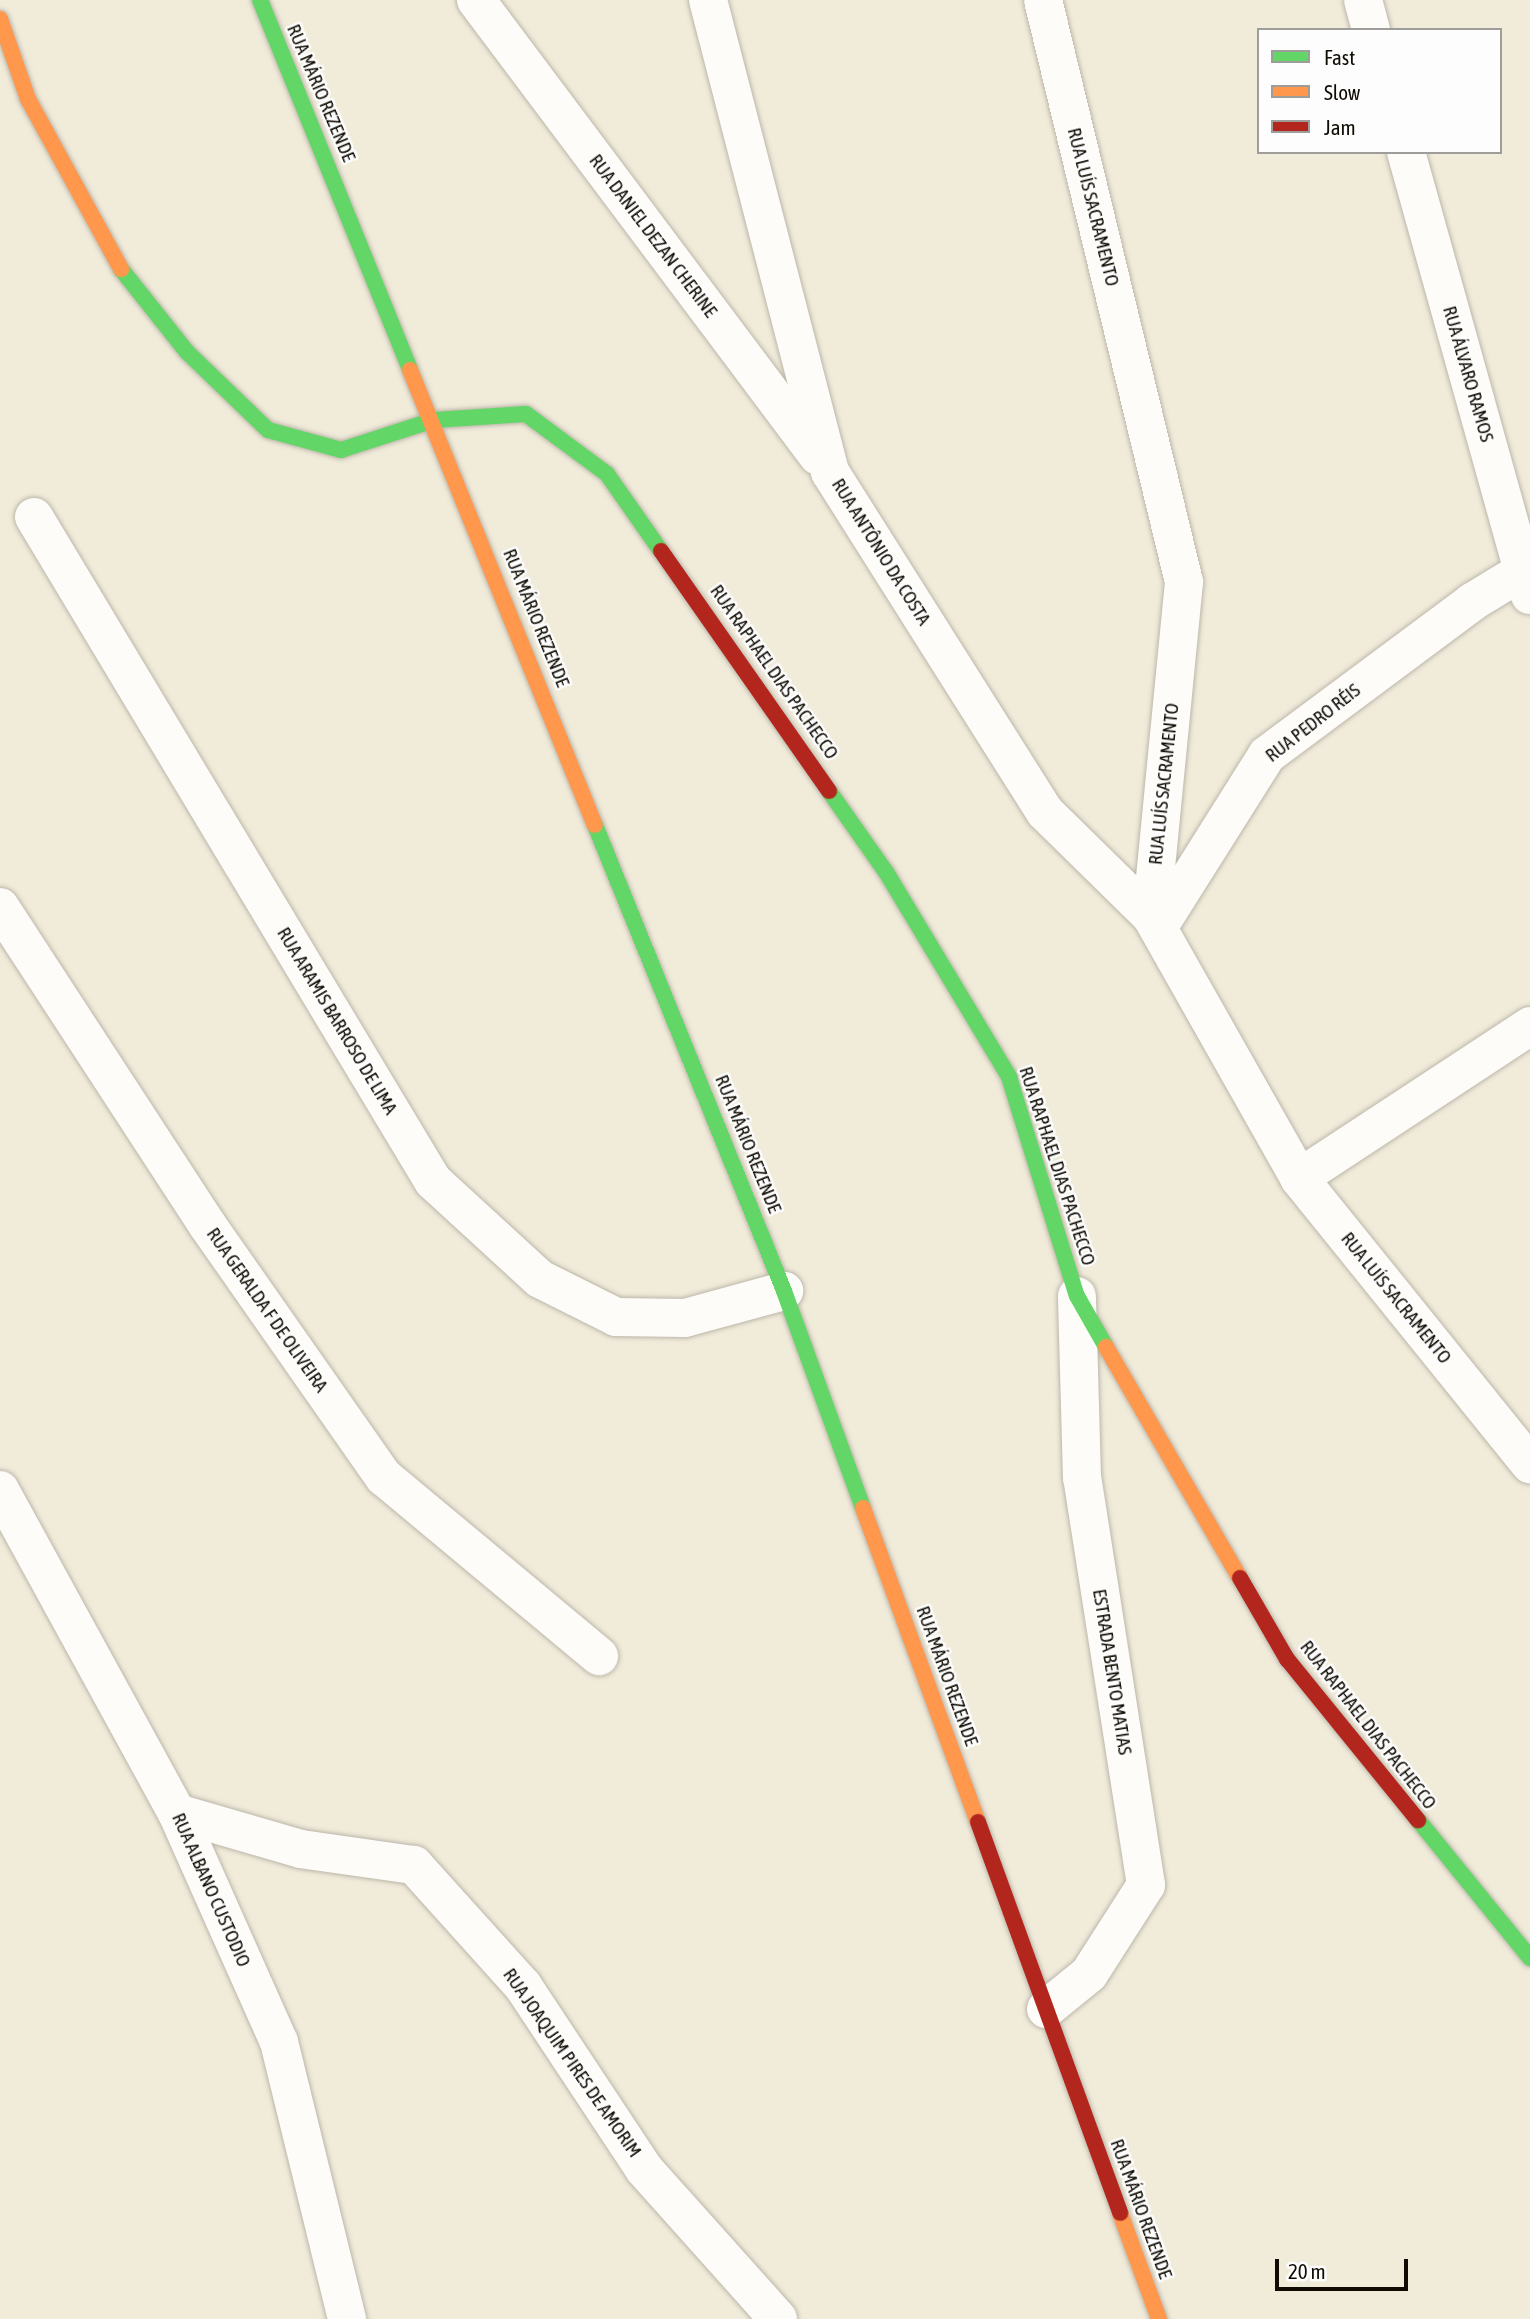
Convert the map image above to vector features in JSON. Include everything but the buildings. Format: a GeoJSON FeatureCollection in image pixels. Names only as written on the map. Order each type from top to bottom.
{"type":"FeatureCollection","features":[{"type":"Feature","properties":{"kind":"street","name":"RUA MÁRIO REZENDE"},"geometry":{"type":"LineString","coordinates":[[260,0],[434,420],[784,1291],[1159,2319]]}},
{"type":"Feature","properties":{"kind":"street","name":"RUA DANIEL DEZAN CHERINE"},"geometry":{"type":"LineString","coordinates":[[476,0],[830,472]]}},
{"type":"Feature","properties":{"kind":"street","name":"RUA ANTÔNIO DA COSTA"},"geometry":{"type":"LineString","coordinates":[[708,0],[830,472],[1045,812],[1155,922]]}},
{"type":"Feature","properties":{"kind":"street","name":"RUA LUÍS SACRAMENTO"},"geometry":{"type":"LineString","coordinates":[[1043,0],[1184,582],[1155,922],[1299,1178],[1522,1439]]}},
{"type":"Feature","properties":{"kind":"street"},"geometry":{"type":"LineString","coordinates":[[1363,0],[1370,28]]}},
{"type":"Feature","properties":{"kind":"street","name":"RUA RAPHAEL DIAS PACHECCO"},"geometry":{"type":"LineString","coordinates":[[0,19],[28,99],[106,251],[187,352],[268,430],[341,450],[434,420],[526,414],[607,474],[677,568],[886,872],[1009,1077],[1077,1296],[1287,1659],[1530,1958]]}},
{"type":"Feature","properties":{"kind":"street","name":"RUA ÁLVARO RAMOS"},"geometry":{"type":"LineString","coordinates":[[1407,154],[1527,583]]}},
{"type":"Feature","properties":{"kind":"street","name":"RUA ARAMIS BARROSO DE LIMA"},"geometry":{"type":"LineString","coordinates":[[33,517],[433,1181],[540,1279],[615,1317],[685,1318],[784,1291]]}},
{"type":"Feature","properties":{"kind":"street","name":"RUA PEDRO RÉIS"},"geometry":{"type":"LineString","coordinates":[[1155,922],[1267,755],[1472,602],[1527,583]]}},
{"type":"Feature","properties":{"kind":"street","name":"RUA GERALDA F DE OLIVEIRA"},"geometry":{"type":"LineString","coordinates":[[0,907],[208,1227],[384,1477],[599,1656]]}},
{"type":"Feature","properties":{"kind":"street"},"geometry":{"type":"LineString","coordinates":[[1299,1178],[1530,1026]]}},
{"type":"Feature","properties":{"kind":"street","name":"ESTRADA BENTO MATIAS"},"geometry":{"type":"LineString","coordinates":[[1046,2009],[1089,1974],[1146,1885],[1082,1478],[1077,1296]]}},
{"type":"Feature","properties":{"kind":"street","name":"RUA ALBANO CUSTODIO"},"geometry":{"type":"LineString","coordinates":[[0,1490],[177,1813],[279,2042],[347,2319]]}},
{"type":"Feature","properties":{"kind":"street","name":"RUA JOAQUIM PIRES DE AMORIM"},"geometry":{"type":"LineString","coordinates":[[177,1813],[301,1849],[414,1865],[523,1986],[644,2169],[778,2319]]}},
{"type":"Feature","properties":{"kind":"traffic: fast"},"geometry":{"type":"LineString","coordinates":[[260,0],[410,370]]}},
{"type":"Feature","properties":{"kind":"traffic: fast"},"geometry":{"type":"LineString","coordinates":[[121,269],[187,352],[268,430],[341,450],[434,420],[526,414],[607,474],[661,551]]}},
{"type":"Feature","properties":{"kind":"traffic: fast"},"geometry":{"type":"LineString","coordinates":[[829,791],[886,872],[1009,1077],[1077,1296],[1106,1347]]}},
{"type":"Feature","properties":{"kind":"traffic: fast"},"geometry":{"type":"LineString","coordinates":[[595,825],[784,1291],[863,1508]]}},
{"type":"Feature","properties":{"kind":"traffic: fast"},"geometry":{"type":"LineString","coordinates":[[1418,1820],[1530,1958]]}},
{"type":"Feature","properties":{"kind":"traffic: slow"},"geometry":{"type":"LineString","coordinates":[[0,19],[28,99],[121,269]]}},
{"type":"Feature","properties":{"kind":"traffic: slow"},"geometry":{"type":"LineString","coordinates":[[410,370],[595,825]]}},
{"type":"Feature","properties":{"kind":"traffic: slow"},"geometry":{"type":"LineString","coordinates":[[1106,1347],[1240,1578]]}},
{"type":"Feature","properties":{"kind":"traffic: slow"},"geometry":{"type":"LineString","coordinates":[[863,1508],[978,1822]]}},
{"type":"Feature","properties":{"kind":"traffic: slow"},"geometry":{"type":"LineString","coordinates":[[1120,2213],[1159,2319]]}},
{"type":"Feature","properties":{"kind":"traffic: jam"},"geometry":{"type":"LineString","coordinates":[[661,551],[829,791]]}},
{"type":"Feature","properties":{"kind":"traffic: jam"},"geometry":{"type":"LineString","coordinates":[[1240,1578],[1287,1659],[1418,1820]]}},
{"type":"Feature","properties":{"kind":"traffic: jam"},"geometry":{"type":"LineString","coordinates":[[978,1822],[1120,2213]]}}]}
